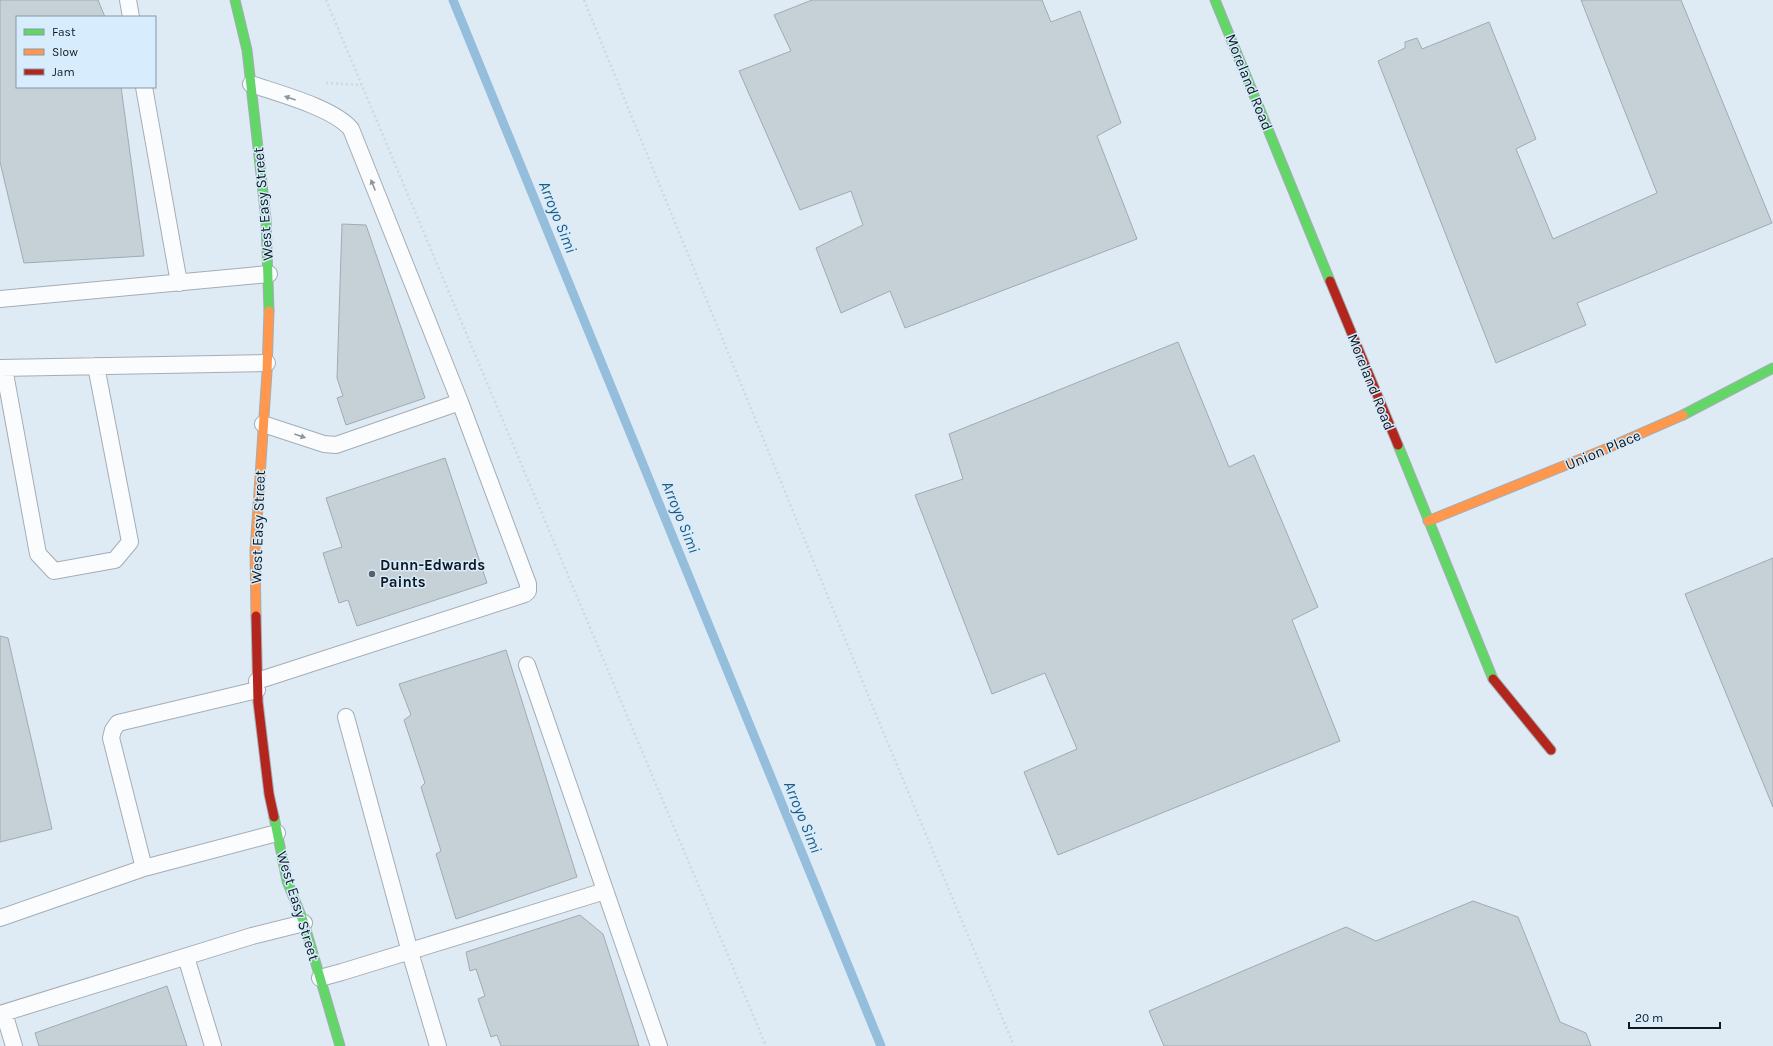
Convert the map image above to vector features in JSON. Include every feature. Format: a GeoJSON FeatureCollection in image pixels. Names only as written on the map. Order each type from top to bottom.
{"type":"FeatureCollection","features":[{"type":"Feature","properties":{"kind":"street","name":"West Easy Street"},"geometry":{"type":"LineString","coordinates":[[235,0],[247,50],[266,219],[269,274],[264,424],[255,551],[257,686],[269,794],[287,880],[304,923],[340,1046]]}},
{"type":"Feature","properties":{"kind":"street","name":"Moreland Road"},"geometry":{"type":"LineString","coordinates":[[1215,0],[1495,683],[1551,750]]}},
{"type":"Feature","properties":{"kind":"street","name":"Union Place"},"geometry":{"type":"LineString","coordinates":[[1428,521],[1633,438],[1728,393],[1773,368]]}},
{"type":"Feature","properties":{"kind":"lane"},"geometry":{"type":"LineString","coordinates":[[128,0],[131,16]]}},
{"type":"Feature","properties":{"kind":"lane"},"geometry":{"type":"LineString","coordinates":[[144,868],[111,738],[113,730],[118,723],[257,686],[525,594],[528,591],[528,584],[460,402],[351,129],[346,123],[304,102],[251,84]]}},
{"type":"Feature","properties":{"kind":"lane"},"geometry":{"type":"LineString","coordinates":[[144,88],[179,283]]}},
{"type":"Feature","properties":{"kind":"lane"},"geometry":{"type":"LineString","coordinates":[[0,299],[269,274]]}},
{"type":"Feature","properties":{"kind":"lane"},"geometry":{"type":"LineString","coordinates":[[96,366],[130,542],[115,560],[54,571],[38,554],[2,368],[267,362]]}},
{"type":"Feature","properties":{"kind":"lane"},"geometry":{"type":"LineString","coordinates":[[264,424],[324,444],[336,445],[460,402]]}},
{"type":"Feature","properties":{"kind":"lane"},"geometry":{"type":"LineString","coordinates":[[527,665],[658,1046]]}},
{"type":"Feature","properties":{"kind":"lane"},"geometry":{"type":"LineString","coordinates":[[346,717],[410,952],[438,1046]]}},
{"type":"Feature","properties":{"kind":"lane"},"geometry":{"type":"LineString","coordinates":[[0,918],[144,868],[277,833]]}},
{"type":"Feature","properties":{"kind":"lane"},"geometry":{"type":"LineString","coordinates":[[320,978],[605,892]]}},
{"type":"Feature","properties":{"kind":"lane"},"geometry":{"type":"LineString","coordinates":[[14,1046],[2,1013],[252,936],[304,923]]}},
{"type":"Feature","properties":{"kind":"lane"},"geometry":{"type":"LineString","coordinates":[[186,957],[213,1046]]}},
{"type":"Feature","properties":{"kind":"path"},"geometry":{"type":"LineString","coordinates":[[326,0],[766,1046]]}},
{"type":"Feature","properties":{"kind":"path"},"geometry":{"type":"LineString","coordinates":[[584,0],[882,729],[1014,1046]]}},
{"type":"Feature","properties":{"kind":"path"},"geometry":{"type":"LineString","coordinates":[[325,83],[362,85]]}},
{"type":"Feature","properties":{"kind":"building"},"geometry":{"type":"Polygon","coordinates":[[[0,0],[98,0],[105,16],[16,16],[16,88],[121,88],[144,256],[24,263],[0,162],[0,0]]]}},
{"type":"Feature","properties":{"kind":"building"},"geometry":{"type":"Polygon","coordinates":[[[812,0],[1042,0],[1051,22],[1080,11],[1121,123],[1097,136],[1137,239],[905,328],[890,291],[841,313],[816,248],[863,225],[851,191],[800,210],[739,71],[791,51],[774,15],[812,0]]]}},
{"type":"Feature","properties":{"kind":"building"},"geometry":{"type":"Polygon","coordinates":[[[1581,0],[1681,0],[1772,223],[1577,303],[1586,325],[1496,363],[1378,61],[1405,48],[1405,42],[1417,38],[1422,49],[1489,22],[1536,139],[1516,149],[1553,239],[1657,193],[1581,0]]]}},
{"type":"Feature","properties":{"kind":"building"},"geometry":{"type":"Polygon","coordinates":[[[342,224],[366,225],[425,398],[346,425],[337,398],[343,396],[337,378],[342,224]]]}},
{"type":"Feature","properties":{"kind":"building"},"geometry":{"type":"Polygon","coordinates":[[[1178,342],[1229,467],[1254,455],[1318,607],[1292,620],[1340,741],[1058,855],[1024,772],[1077,749],[1045,673],[992,694],[915,495],[963,479],[949,434],[1178,342]]]}},
{"type":"Feature","properties":{"kind":"building"},"geometry":{"type":"Polygon","coordinates":[[[445,458],[487,583],[357,626],[348,600],[339,603],[323,553],[342,547],[326,498],[445,458]]]}},
{"type":"Feature","properties":{"kind":"building"},"geometry":{"type":"Polygon","coordinates":[[[1773,558],[1773,807],[1685,594],[1773,558]]]}},
{"type":"Feature","properties":{"kind":"building"},"geometry":{"type":"Polygon","coordinates":[[[0,636],[8,638],[52,829],[0,842],[0,636]]]}},
{"type":"Feature","properties":{"kind":"building"},"geometry":{"type":"Polygon","coordinates":[[[506,650],[577,877],[456,919],[436,854],[441,851],[421,787],[425,783],[404,720],[411,715],[399,684],[506,650]]]}},
{"type":"Feature","properties":{"kind":"building"},"geometry":{"type":"Polygon","coordinates":[[[1473,901],[1518,917],[1560,1022],[1586,1033],[1591,1046],[1164,1046],[1149,1011],[1346,927],[1376,941],[1473,901]]]}},
{"type":"Feature","properties":{"kind":"building"},"geometry":{"type":"Polygon","coordinates":[[[580,915],[603,934],[639,1046],[501,1046],[497,1035],[491,1037],[478,999],[485,996],[476,969],[470,971],[466,952],[580,915]]]}},
{"type":"Feature","properties":{"kind":"building"},"geometry":{"type":"Polygon","coordinates":[[[167,986],[187,1046],[39,1046],[35,1033],[167,986]]]}},
{"type":"Feature","properties":{"kind":"waterway","name":"Arroyo Simi"},"geometry":{"type":"LineString","coordinates":[[453,0],[881,1046]]}},
{"type":"Feature","properties":{"kind":"traffic: fast"},"geometry":{"type":"LineString","coordinates":[[235,0],[247,50],[266,219],[269,311]]}},
{"type":"Feature","properties":{"kind":"traffic: fast"},"geometry":{"type":"LineString","coordinates":[[1215,0],[1330,281]]}},
{"type":"Feature","properties":{"kind":"traffic: fast"},"geometry":{"type":"LineString","coordinates":[[1683,415],[1773,368]]}},
{"type":"Feature","properties":{"kind":"traffic: fast"},"geometry":{"type":"LineString","coordinates":[[1398,445],[1493,679]]}},
{"type":"Feature","properties":{"kind":"traffic: fast"},"geometry":{"type":"LineString","coordinates":[[274,817],[287,881],[304,923],[340,1046]]}},
{"type":"Feature","properties":{"kind":"traffic: slow"},"geometry":{"type":"LineString","coordinates":[[256,616],[255,551],[267,372],[269,311]]}},
{"type":"Feature","properties":{"kind":"traffic: slow"},"geometry":{"type":"LineString","coordinates":[[1428,521],[1603,450],[1683,415]]}},
{"type":"Feature","properties":{"kind":"traffic: jam"},"geometry":{"type":"LineString","coordinates":[[1330,281],[1398,445]]}},
{"type":"Feature","properties":{"kind":"traffic: jam"},"geometry":{"type":"LineString","coordinates":[[256,616],[258,702],[269,794],[274,817]]}},
{"type":"Feature","properties":{"kind":"traffic: jam"},"geometry":{"type":"LineString","coordinates":[[1493,679],[1551,750]]}},
{"type":"Feature","properties":{"kind":"place","name":"Dunn-Edwards Paints"},"geometry":{"type":"Point","coordinates":[372,574]}}]}
